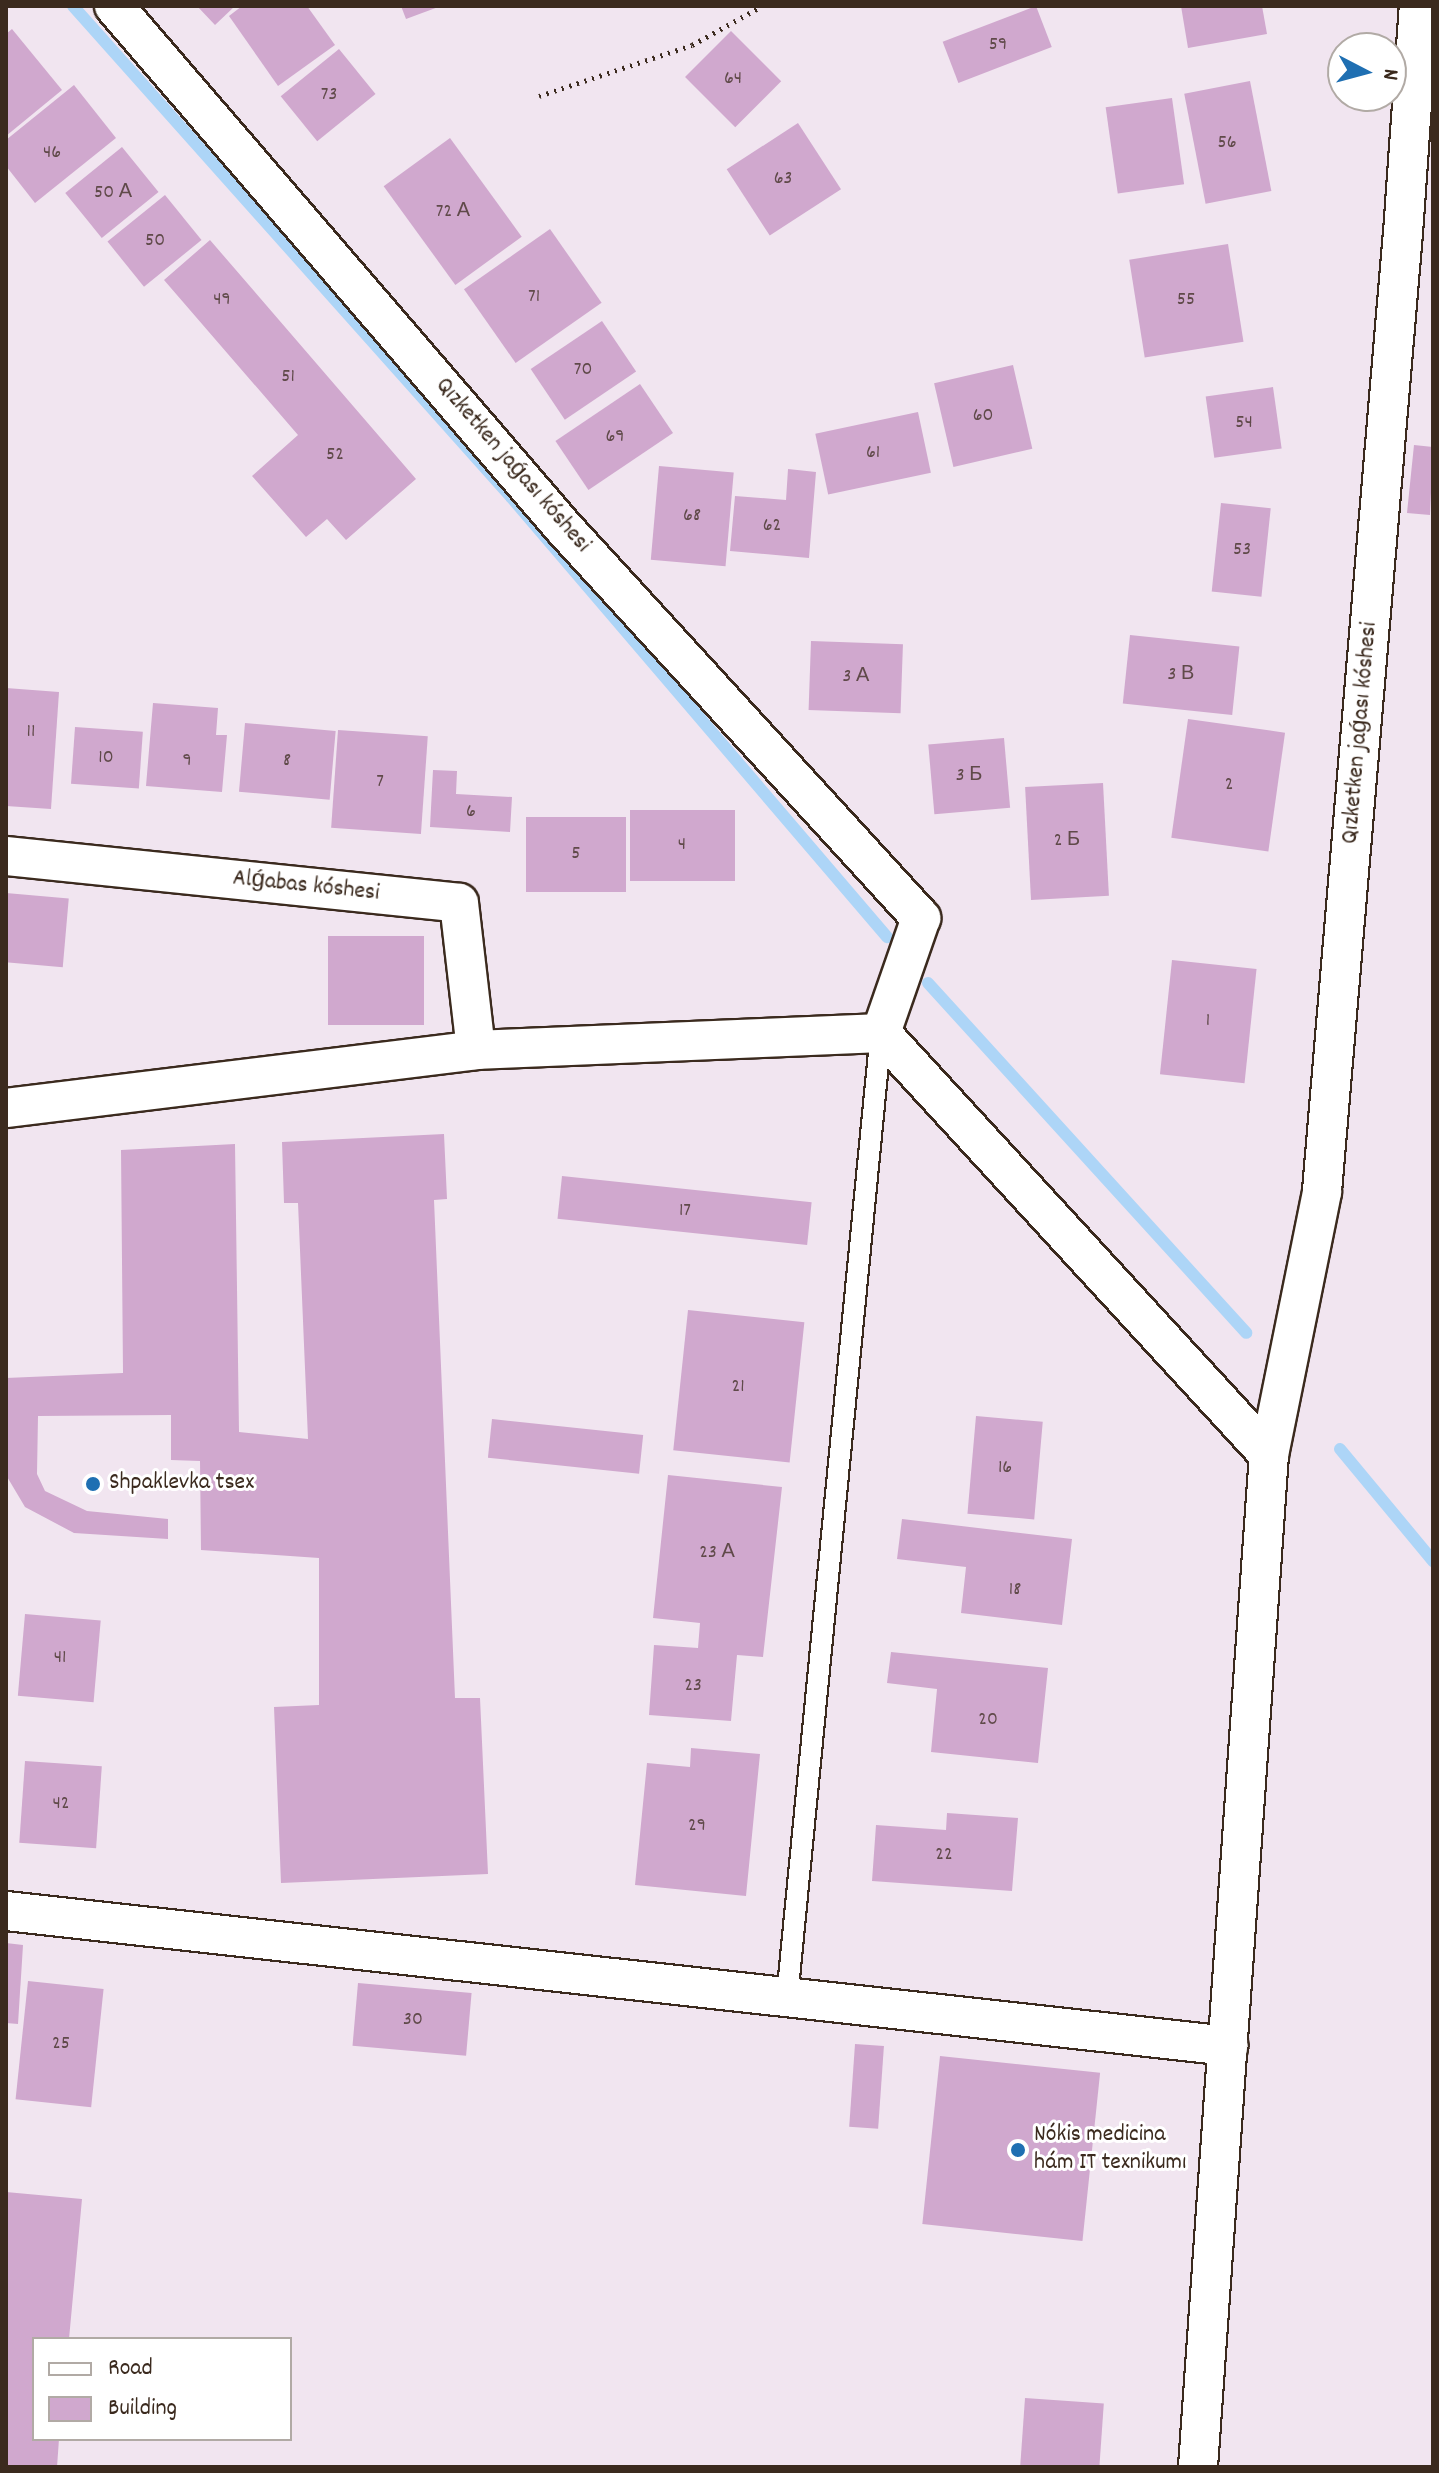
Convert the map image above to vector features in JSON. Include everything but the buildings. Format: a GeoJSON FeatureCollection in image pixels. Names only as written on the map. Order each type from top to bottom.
{"type":"FeatureCollection","features":[{"type":"Feature","properties":{"kind":"street","name":"Qızketken jaǵası kóshesi"},"geometry":{"type":"LineString","coordinates":[[114,6],[562,526],[921,918],[881,1033]]}},
{"type":"Feature","properties":{"kind":"street","name":"Qızketken jaǵası kóshesi"},"geometry":{"type":"LineString","coordinates":[[1198,2467],[1269,1455],[1322,1191],[1418,234],[1419,6]]}},
{"type":"Feature","properties":{"kind":"street","name":"Alǵabas kóshesi"},"geometry":{"type":"LineString","coordinates":[[6,856],[459,903],[476,1050]]}},
{"type":"Feature","properties":{"kind":"street"},"geometry":{"type":"LineString","coordinates":[[6,1108],[476,1050],[881,1033],[1269,1455]]}},
{"type":"Feature","properties":{"kind":"street"},"geometry":{"type":"LineString","coordinates":[[6,1911],[1229,2046]]}},
{"type":"Feature","properties":{"kind":"lane"},"geometry":{"type":"LineString","coordinates":[[787,1998],[881,1033]]}},
{"type":"Feature","properties":{"kind":"path"},"geometry":{"type":"LineString","coordinates":[[539,96],[692,45],[762,6]]}},
{"type":"Feature","properties":{"kind":"waterway"},"geometry":{"type":"LineString","coordinates":[[73,6],[511,497],[887,937]]}},
{"type":"Feature","properties":{"kind":"waterway"},"geometry":{"type":"LineString","coordinates":[[928,983],[1246,1333]]}},
{"type":"Feature","properties":{"kind":"waterway"},"geometry":{"type":"LineString","coordinates":[[1340,1449],[1433,1561]]}},
{"type":"Feature","properties":{"kind":"place","name":"Shpaklevka tsex"},"geometry":{"type":"Point","coordinates":[93,1484]}},
{"type":"Feature","properties":{"kind":"place","name":"Nókis medicina hám IT texnikumı"},"geometry":{"type":"Point","coordinates":[1018,2150]}}]}
